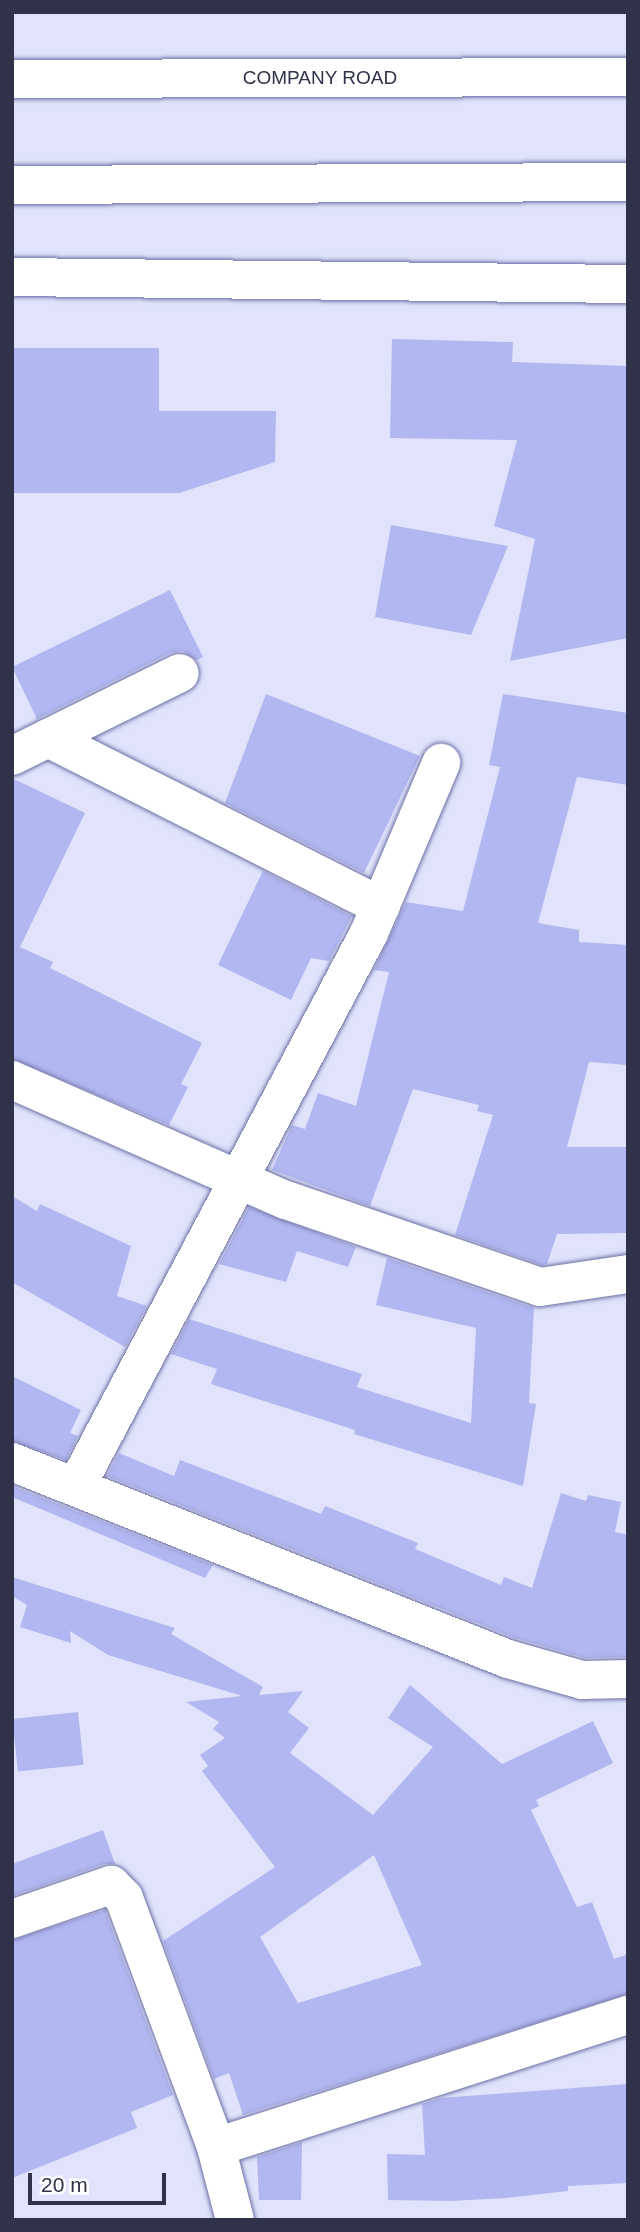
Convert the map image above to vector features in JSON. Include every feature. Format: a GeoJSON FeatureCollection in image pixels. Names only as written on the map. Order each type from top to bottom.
{"type":"FeatureCollection","features":[{"type":"Feature","properties":{"kind":"main road","name":"COMPANY ROAD"},"geometry":{"type":"LineString","coordinates":[[12,79],[628,77]]}},
{"type":"Feature","properties":{"kind":"main road"},"geometry":{"type":"LineString","coordinates":[[12,185],[628,182]]}},
{"type":"Feature","properties":{"kind":"main road"},"geometry":{"type":"LineString","coordinates":[[12,277],[628,284]]}},
{"type":"Feature","properties":{"kind":"main road"},"geometry":{"type":"LineString","coordinates":[[12,756],[180,673]]}},
{"type":"Feature","properties":{"kind":"main road"},"geometry":{"type":"LineString","coordinates":[[48,738],[381,906]]}},
{"type":"Feature","properties":{"kind":"main road"},"geometry":{"type":"LineString","coordinates":[[77,1485],[381,906],[441,763]]}},
{"type":"Feature","properties":{"kind":"main road"},"geometry":{"type":"LineString","coordinates":[[12,1080],[286,1200],[540,1287],[628,1274]]}},
{"type":"Feature","properties":{"kind":"main road"},"geometry":{"type":"LineString","coordinates":[[12,1462],[77,1485],[508,1659],[582,1680],[628,1679]]}},
{"type":"Feature","properties":{"kind":"main road"},"geometry":{"type":"LineString","coordinates":[[12,1919],[111,1885],[124,1898],[216,2147],[235,2220]]}},
{"type":"Feature","properties":{"kind":"main road"},"geometry":{"type":"LineString","coordinates":[[216,2147],[628,2015]]}},
{"type":"Feature","properties":{"kind":"building"},"geometry":{"type":"Polygon","coordinates":[[[392,339],[513,342],[512,362],[628,366],[628,638],[510,661],[535,539],[494,526],[517,440],[390,438],[392,339]]]}},
{"type":"Feature","properties":{"kind":"building"},"geometry":{"type":"Polygon","coordinates":[[[13,348],[159,348],[159,411],[276,411],[275,462],[179,493],[12,493],[13,348]]]}},
{"type":"Feature","properties":{"kind":"building"},"geometry":{"type":"Polygon","coordinates":[[[391,525],[508,546],[471,635],[375,617],[391,525]]]}},
{"type":"Feature","properties":{"kind":"building"},"geometry":{"type":"Polygon","coordinates":[[[170,590],[203,657],[197,660],[182,651],[170,653],[37,719],[12,667],[170,590]]]}},
{"type":"Feature","properties":{"kind":"building"},"geometry":{"type":"Polygon","coordinates":[[[266,694],[420,756],[364,873],[225,803],[266,694]]]}},
{"type":"Feature","properties":{"kind":"building"},"geometry":{"type":"Polygon","coordinates":[[[503,694],[628,713],[628,785],[577,777],[538,923],[579,930],[579,942],[628,945],[628,1065],[589,1062],[567,1147],[628,1147],[628,1233],[557,1234],[547,1264],[542,1265],[455,1235],[493,1115],[477,1111],[479,1105],[413,1089],[370,1206],[272,1170],[292,1125],[305,1129],[318,1093],[356,1106],[389,972],[374,970],[406,902],[463,911],[500,767],[489,765],[503,694]]]}},
{"type":"Feature","properties":{"kind":"building"},"geometry":{"type":"Polygon","coordinates":[[[12,778],[85,813],[20,947],[53,962],[50,968],[202,1043],[181,1084],[188,1087],[169,1125],[12,1059],[12,778]]]}},
{"type":"Feature","properties":{"kind":"building"},"geometry":{"type":"Polygon","coordinates":[[[263,871],[352,916],[329,961],[311,958],[291,1000],[218,965],[263,871]]]}},
{"type":"Feature","properties":{"kind":"building"},"geometry":{"type":"Polygon","coordinates":[[[12,1196],[37,1211],[40,1204],[131,1246],[117,1296],[147,1306],[125,1347],[12,1282],[12,1196]]]}},
{"type":"Feature","properties":{"kind":"building"},"geometry":{"type":"Polygon","coordinates":[[[249,1207],[356,1247],[348,1267],[297,1251],[286,1282],[219,1264],[249,1207]]]}},
{"type":"Feature","properties":{"kind":"building"},"geometry":{"type":"Polygon","coordinates":[[[387,1258],[534,1308],[529,1403],[536,1404],[523,1486],[354,1434],[355,1430],[211,1384],[217,1369],[171,1354],[189,1319],[362,1374],[357,1387],[471,1423],[476,1328],[376,1305],[387,1258]]]}},
{"type":"Feature","properties":{"kind":"building"},"geometry":{"type":"Polygon","coordinates":[[[12,1376],[81,1410],[70,1433],[78,1436],[66,1460],[12,1441],[12,1376]]]}},
{"type":"Feature","properties":{"kind":"building"},"geometry":{"type":"Polygon","coordinates":[[[119,1453],[174,1476],[180,1460],[321,1514],[325,1506],[418,1543],[415,1549],[501,1585],[504,1577],[532,1588],[561,1493],[586,1501],[588,1495],[621,1502],[615,1532],[628,1535],[628,1657],[585,1658],[515,1638],[107,1476],[119,1453]]]}},
{"type":"Feature","properties":{"kind":"building"},"geometry":{"type":"Polygon","coordinates":[[[12,1486],[213,1565],[205,1578],[12,1497],[12,1486]]]}},
{"type":"Feature","properties":{"kind":"building"},"geometry":{"type":"Polygon","coordinates":[[[12,1577],[175,1628],[171,1634],[263,1687],[259,1695],[303,1691],[288,1712],[309,1728],[290,1753],[373,1815],[433,1747],[388,1718],[410,1685],[502,1764],[593,1721],[613,1763],[536,1800],[539,1806],[531,1810],[577,1907],[592,1902],[614,1959],[628,1954],[628,1994],[243,2115],[229,2073],[214,2079],[163,1941],[275,1867],[202,1771],[208,1766],[200,1755],[225,1738],[213,1729],[219,1722],[186,1702],[242,1696],[108,1655],[70,1631],[71,1643],[20,1627],[27,1605],[12,1596],[12,1577]],[[374,1855],[260,1937],[298,2003],[422,1965],[374,1855]]]}},
{"type":"Feature","properties":{"kind":"building"},"geometry":{"type":"Polygon","coordinates":[[[78,1712],[84,1765],[18,1772],[12,1719],[78,1712]]]}},
{"type":"Feature","properties":{"kind":"building"},"geometry":{"type":"Polygon","coordinates":[[[103,1830],[115,1864],[104,1864],[12,1896],[12,1864],[103,1830]]]}},
{"type":"Feature","properties":{"kind":"building"},"geometry":{"type":"Polygon","coordinates":[[[105,1910],[173,2095],[131,2112],[137,2128],[12,2178],[12,1940],[105,1910]]]}},
{"type":"Feature","properties":{"kind":"building"},"geometry":{"type":"Polygon","coordinates":[[[628,2084],[628,2183],[568,2186],[568,2191],[506,2198],[388,2200],[387,2154],[425,2155],[422,2104],[441,2098],[628,2084]]]}},
{"type":"Feature","properties":{"kind":"building"},"geometry":{"type":"Polygon","coordinates":[[[302,2142],[301,2200],[259,2200],[257,2157],[302,2142]]]}}]}
